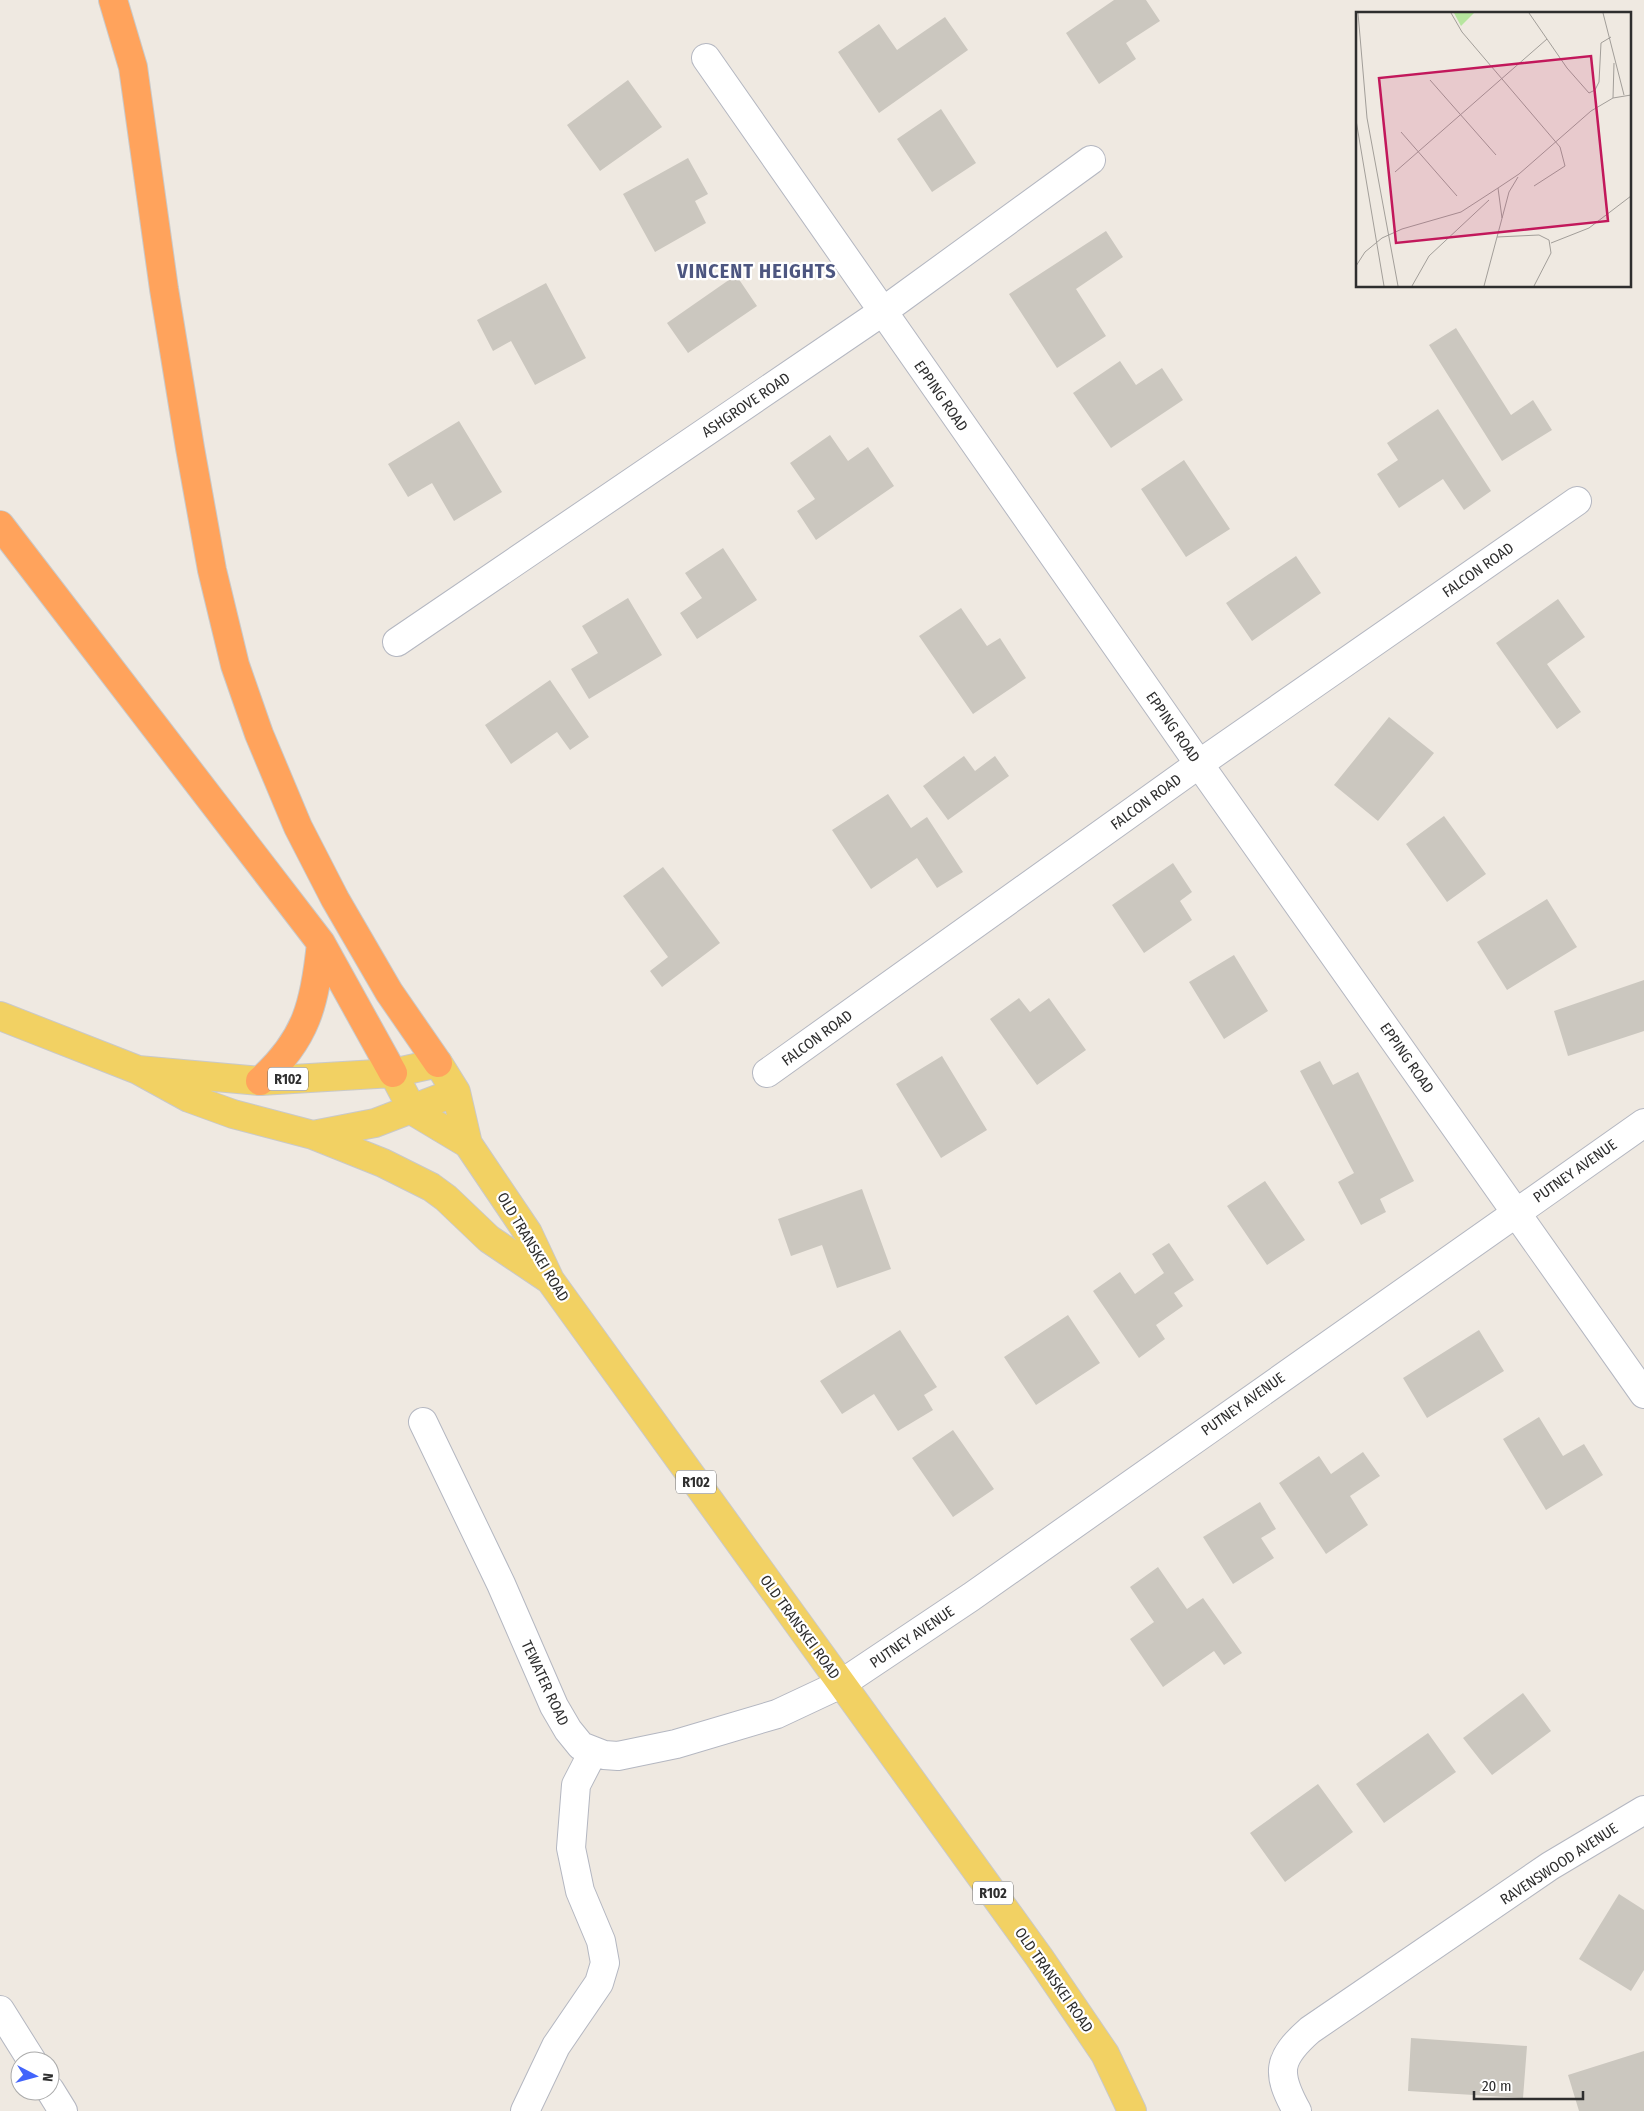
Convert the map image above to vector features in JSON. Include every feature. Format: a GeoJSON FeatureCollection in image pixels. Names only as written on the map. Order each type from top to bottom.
{"type":"FeatureCollection","features":[{"type":"Feature","properties":{"kind":"highway"},"geometry":{"type":"LineString","coordinates":[[113,0],[133,67],[164,289],[190,448],[212,570],[235,665],[259,734],[298,827],[335,899],[384,983],[438,1063]]}},
{"type":"Feature","properties":{"kind":"highway"},"geometry":{"type":"LineString","coordinates":[[0,525],[321,943],[393,1073]]}},
{"type":"Feature","properties":{"kind":"highway"},"geometry":{"type":"LineString","coordinates":[[260,1081],[274,1069],[300,1034],[312,1005],[321,943]]}},
{"type":"Feature","properties":{"kind":"main road","name":"R102"},"geometry":{"type":"LineString","coordinates":[[0,1016],[138,1070],[189,1098],[233,1114],[313,1135]]}},
{"type":"Feature","properties":{"kind":"main road","name":"R102"},"geometry":{"type":"LineString","coordinates":[[138,1070],[260,1081],[393,1073],[438,1063]]}},
{"type":"Feature","properties":{"kind":"main road","name":"OLD TRANSKEI ROAD"},"geometry":{"type":"LineString","coordinates":[[438,1063],[456,1092],[468,1144],[528,1234],[550,1280],[1039,1957],[1105,2054],[1132,2111]]}},
{"type":"Feature","properties":{"kind":"main road"},"geometry":{"type":"LineString","coordinates":[[393,1073],[413,1111]]}},
{"type":"Feature","properties":{"kind":"main road"},"geometry":{"type":"LineString","coordinates":[[313,1135],[375,1124],[413,1111],[456,1092]]}},
{"type":"Feature","properties":{"kind":"main road","name":"OLD TRANSKEI ROAD"},"geometry":{"type":"LineString","coordinates":[[413,1111],[468,1144]]}},
{"type":"Feature","properties":{"kind":"main road"},"geometry":{"type":"LineString","coordinates":[[313,1135],[391,1167],[431,1187],[497,1244],[550,1280]]}},
{"type":"Feature","properties":{"kind":"street","name":"EPPING ROAD"},"geometry":{"type":"LineString","coordinates":[[706,58],[1199,764],[1644,1394]]}},
{"type":"Feature","properties":{"kind":"street","name":"ASHGROVE ROAD"},"geometry":{"type":"LineString","coordinates":[[397,642],[882,312],[1090,160]]}},
{"type":"Feature","properties":{"kind":"street","name":"FALCON ROAD"},"geometry":{"type":"LineString","coordinates":[[768,1073],[1199,764],[1577,501]]}},
{"type":"Feature","properties":{"kind":"street","name":"PUTNEY AVENUE"},"geometry":{"type":"LineString","coordinates":[[842,1684],[970,1597],[1644,1122]]}},
{"type":"Feature","properties":{"kind":"street","name":"TEWATER ROAD"},"geometry":{"type":"LineString","coordinates":[[423,1422],[501,1584],[554,1706],[568,1730],[581,1746],[593,1752],[618,1756],[676,1744],[777,1714],[842,1684]]}},
{"type":"Feature","properties":{"kind":"street"},"geometry":{"type":"LineString","coordinates":[[525,2111],[556,2046],[599,1983],[605,1963],[601,1941],[580,1891],[572,1848],[576,1785],[593,1752]]}},
{"type":"Feature","properties":{"kind":"street","name":"RAVENSWOOD AVENUE"},"geometry":{"type":"LineString","coordinates":[[1297,2111],[1283,2081],[1282,2068],[1286,2055],[1296,2042],[1326,2017],[1476,1919],[1550,1866],[1644,1810]]}},
{"type":"Feature","properties":{"kind":"street"},"geometry":{"type":"LineString","coordinates":[[0,2010],[26,2051]]}},
{"type":"Feature","properties":{"kind":"building"},"geometry":{"type":"Polygon","coordinates":[[[1114,0],[1146,0],[1160,21],[1126,43],[1136,59],[1099,84],[1066,33],[1114,0]]]}},
{"type":"Feature","properties":{"kind":"building"},"geometry":{"type":"Polygon","coordinates":[[[945,17],[968,50],[879,113],[838,52],[879,24],[897,50],[945,17]]]}},
{"type":"Feature","properties":{"kind":"building"},"geometry":{"type":"Polygon","coordinates":[[[628,80],[662,127],[600,171],[567,125],[628,80]]]}},
{"type":"Feature","properties":{"kind":"building"},"geometry":{"type":"Polygon","coordinates":[[[941,109],[976,163],[932,192],[897,139],[941,109]]]}},
{"type":"Feature","properties":{"kind":"building"},"geometry":{"type":"Polygon","coordinates":[[[688,158],[708,194],[695,201],[706,223],[655,252],[623,194],[688,158]]]}},
{"type":"Feature","properties":{"kind":"building"},"geometry":{"type":"Polygon","coordinates":[[[1106,231],[1123,257],[1076,289],[1106,336],[1057,368],[1009,294],[1106,231]]]}},
{"type":"Feature","properties":{"kind":"building"},"geometry":{"type":"Polygon","coordinates":[[[736,275],[757,306],[688,353],[667,323],[736,275]]]}},
{"type":"Feature","properties":{"kind":"building"},"geometry":{"type":"Polygon","coordinates":[[[546,283],[586,358],[535,385],[511,341],[493,351],[477,320],[546,283]]]}},
{"type":"Feature","properties":{"kind":"building"},"geometry":{"type":"Polygon","coordinates":[[[1456,328],[1511,415],[1533,400],[1552,430],[1502,461],[1429,345],[1456,328]]]}},
{"type":"Feature","properties":{"kind":"building"},"geometry":{"type":"Polygon","coordinates":[[[1120,361],[1136,385],[1162,368],[1183,400],[1111,448],[1073,393],[1120,361]]]}},
{"type":"Feature","properties":{"kind":"building"},"geometry":{"type":"Polygon","coordinates":[[[1438,409],[1491,491],[1464,510],[1443,479],[1399,508],[1377,474],[1398,460],[1387,443],[1438,409]]]}},
{"type":"Feature","properties":{"kind":"building"},"geometry":{"type":"Polygon","coordinates":[[[459,421],[502,492],[454,521],[432,483],[408,497],[388,464],[459,421]]]}},
{"type":"Feature","properties":{"kind":"building"},"geometry":{"type":"Polygon","coordinates":[[[830,435],[848,461],[868,447],[894,486],[816,540],[797,511],[815,499],[790,463],[830,435]]]}},
{"type":"Feature","properties":{"kind":"building"},"geometry":{"type":"Polygon","coordinates":[[[1184,460],[1230,529],[1186,557],[1141,489],[1184,460]]]}},
{"type":"Feature","properties":{"kind":"building"},"geometry":{"type":"Polygon","coordinates":[[[723,548],[757,600],[697,639],[680,613],[702,598],[685,573],[723,548]]]}},
{"type":"Feature","properties":{"kind":"building"},"geometry":{"type":"Polygon","coordinates":[[[1296,556],[1321,593],[1252,641],[1226,603],[1296,556]]]}},
{"type":"Feature","properties":{"kind":"building"},"geometry":{"type":"Polygon","coordinates":[[[628,598],[662,655],[589,699],[571,669],[598,653],[582,626],[628,598]]]}},
{"type":"Feature","properties":{"kind":"building"},"geometry":{"type":"Polygon","coordinates":[[[1558,599],[1585,637],[1547,664],[1581,712],[1557,729],[1496,643],[1558,599]]]}},
{"type":"Feature","properties":{"kind":"building"},"geometry":{"type":"Polygon","coordinates":[[[961,608],[987,646],[1000,638],[1026,678],[973,714],[919,636],[961,608]]]}},
{"type":"Feature","properties":{"kind":"building"},"geometry":{"type":"Polygon","coordinates":[[[550,680],[589,737],[570,750],[557,732],[511,764],[485,725],[550,680]]]}},
{"type":"Feature","properties":{"kind":"building"},"geometry":{"type":"Polygon","coordinates":[[[1389,717],[1434,753],[1378,821],[1334,785],[1389,717]]]}},
{"type":"Feature","properties":{"kind":"building"},"geometry":{"type":"Polygon","coordinates":[[[964,756],[975,771],[995,756],[1009,776],[948,820],[923,786],[964,756]]]}},
{"type":"Feature","properties":{"kind":"building"},"geometry":{"type":"Polygon","coordinates":[[[888,794],[911,828],[927,817],[963,872],[937,888],[917,858],[871,889],[832,830],[888,794]]]}},
{"type":"Feature","properties":{"kind":"building"},"geometry":{"type":"Polygon","coordinates":[[[1444,816],[1486,874],[1447,902],[1406,844],[1444,816]]]}},
{"type":"Feature","properties":{"kind":"building"},"geometry":{"type":"Polygon","coordinates":[[[1173,863],[1192,892],[1180,901],[1192,920],[1144,953],[1112,905],[1173,863]]]}},
{"type":"Feature","properties":{"kind":"building"},"geometry":{"type":"Polygon","coordinates":[[[663,867],[720,943],[662,987],[650,971],[668,957],[623,896],[663,867]]]}},
{"type":"Feature","properties":{"kind":"building"},"geometry":{"type":"Polygon","coordinates":[[[1547,899],[1577,947],[1507,990],[1477,942],[1547,899]]]}},
{"type":"Feature","properties":{"kind":"building"},"geometry":{"type":"Polygon","coordinates":[[[1234,955],[1268,1011],[1224,1039],[1189,982],[1234,955]]]}},
{"type":"Feature","properties":{"kind":"building"},"geometry":{"type":"Polygon","coordinates":[[[1644,980],[1644,1031],[1568,1056],[1554,1011],[1644,980]]]}},
{"type":"Feature","properties":{"kind":"building"},"geometry":{"type":"Polygon","coordinates":[[[1019,998],[1030,1012],[1049,998],[1086,1050],[1037,1085],[990,1019],[1019,998]]]}},
{"type":"Feature","properties":{"kind":"building"},"geometry":{"type":"Polygon","coordinates":[[[942,1056],[987,1130],[941,1158],[896,1084],[942,1056]]]}},
{"type":"Feature","properties":{"kind":"building"},"geometry":{"type":"Polygon","coordinates":[[[1320,1061],[1333,1085],[1358,1072],[1414,1181],[1380,1199],[1386,1212],[1361,1225],[1338,1182],[1354,1173],[1300,1071],[1320,1061]]]}},
{"type":"Feature","properties":{"kind":"building"},"geometry":{"type":"Polygon","coordinates":[[[1265,1181],[1305,1240],[1267,1265],[1227,1206],[1265,1181]]]}},
{"type":"Feature","properties":{"kind":"building"},"geometry":{"type":"Polygon","coordinates":[[[862,1189],[891,1269],[837,1288],[822,1245],[791,1256],[778,1219],[862,1189]]]}},
{"type":"Feature","properties":{"kind":"building"},"geometry":{"type":"Polygon","coordinates":[[[1169,1243],[1194,1280],[1174,1293],[1183,1306],[1156,1325],[1165,1339],[1139,1358],[1093,1291],[1120,1272],[1135,1294],[1164,1273],[1152,1254],[1169,1243]]]}},
{"type":"Feature","properties":{"kind":"building"},"geometry":{"type":"Polygon","coordinates":[[[1068,1315],[1100,1363],[1036,1405],[1004,1357],[1068,1315]]]}},
{"type":"Feature","properties":{"kind":"building"},"geometry":{"type":"Polygon","coordinates":[[[900,1330],[937,1387],[924,1395],[933,1410],[898,1431],[874,1394],[842,1414],[820,1381],[900,1330]]]}},
{"type":"Feature","properties":{"kind":"building"},"geometry":{"type":"Polygon","coordinates":[[[1479,1330],[1504,1371],[1427,1418],[1403,1378],[1479,1330]]]}},
{"type":"Feature","properties":{"kind":"building"},"geometry":{"type":"Polygon","coordinates":[[[1539,1417],[1563,1456],[1584,1444],[1603,1475],[1546,1510],[1503,1439],[1539,1417]]]}},
{"type":"Feature","properties":{"kind":"building"},"geometry":{"type":"Polygon","coordinates":[[[953,1430],[994,1489],[953,1517],[912,1458],[953,1430]]]}},
{"type":"Feature","properties":{"kind":"building"},"geometry":{"type":"Polygon","coordinates":[[[1363,1452],[1380,1476],[1350,1496],[1368,1525],[1326,1554],[1279,1483],[1319,1456],[1331,1474],[1363,1452]]]}},
{"type":"Feature","properties":{"kind":"building"},"geometry":{"type":"Polygon","coordinates":[[[1260,1502],[1276,1529],[1261,1538],[1274,1558],[1233,1584],[1203,1537],[1260,1502]]]}},
{"type":"Feature","properties":{"kind":"building"},"geometry":{"type":"Polygon","coordinates":[[[1158,1567],[1187,1609],[1203,1598],[1242,1653],[1224,1665],[1214,1651],[1163,1687],[1130,1639],[1154,1622],[1130,1587],[1158,1567]]]}},
{"type":"Feature","properties":{"kind":"building"},"geometry":{"type":"Polygon","coordinates":[[[1523,1693],[1551,1731],[1492,1775],[1463,1738],[1523,1693]]]}},
{"type":"Feature","properties":{"kind":"building"},"geometry":{"type":"Polygon","coordinates":[[[1428,1733],[1456,1772],[1384,1823],[1356,1784],[1428,1733]]]}},
{"type":"Feature","properties":{"kind":"building"},"geometry":{"type":"Polygon","coordinates":[[[1318,1784],[1353,1832],[1285,1882],[1250,1833],[1318,1784]]]}},
{"type":"Feature","properties":{"kind":"building"},"geometry":{"type":"Polygon","coordinates":[[[1619,1894],[1644,1910],[1644,1970],[1631,1991],[1579,1959],[1619,1894]]]}},
{"type":"Feature","properties":{"kind":"building"},"geometry":{"type":"Polygon","coordinates":[[[1411,2038],[1527,2046],[1523,2098],[1408,2091],[1411,2038]]]}},
{"type":"Feature","properties":{"kind":"building"},"geometry":{"type":"Polygon","coordinates":[[[1644,2051],[1644,2111],[1579,2111],[1568,2075],[1644,2051]]]}},
{"type":"Feature","properties":{"kind":"district","name":"VINCENT HEIGHTS"},"geometry":{"type":"Point","coordinates":[757,271]}}]}
